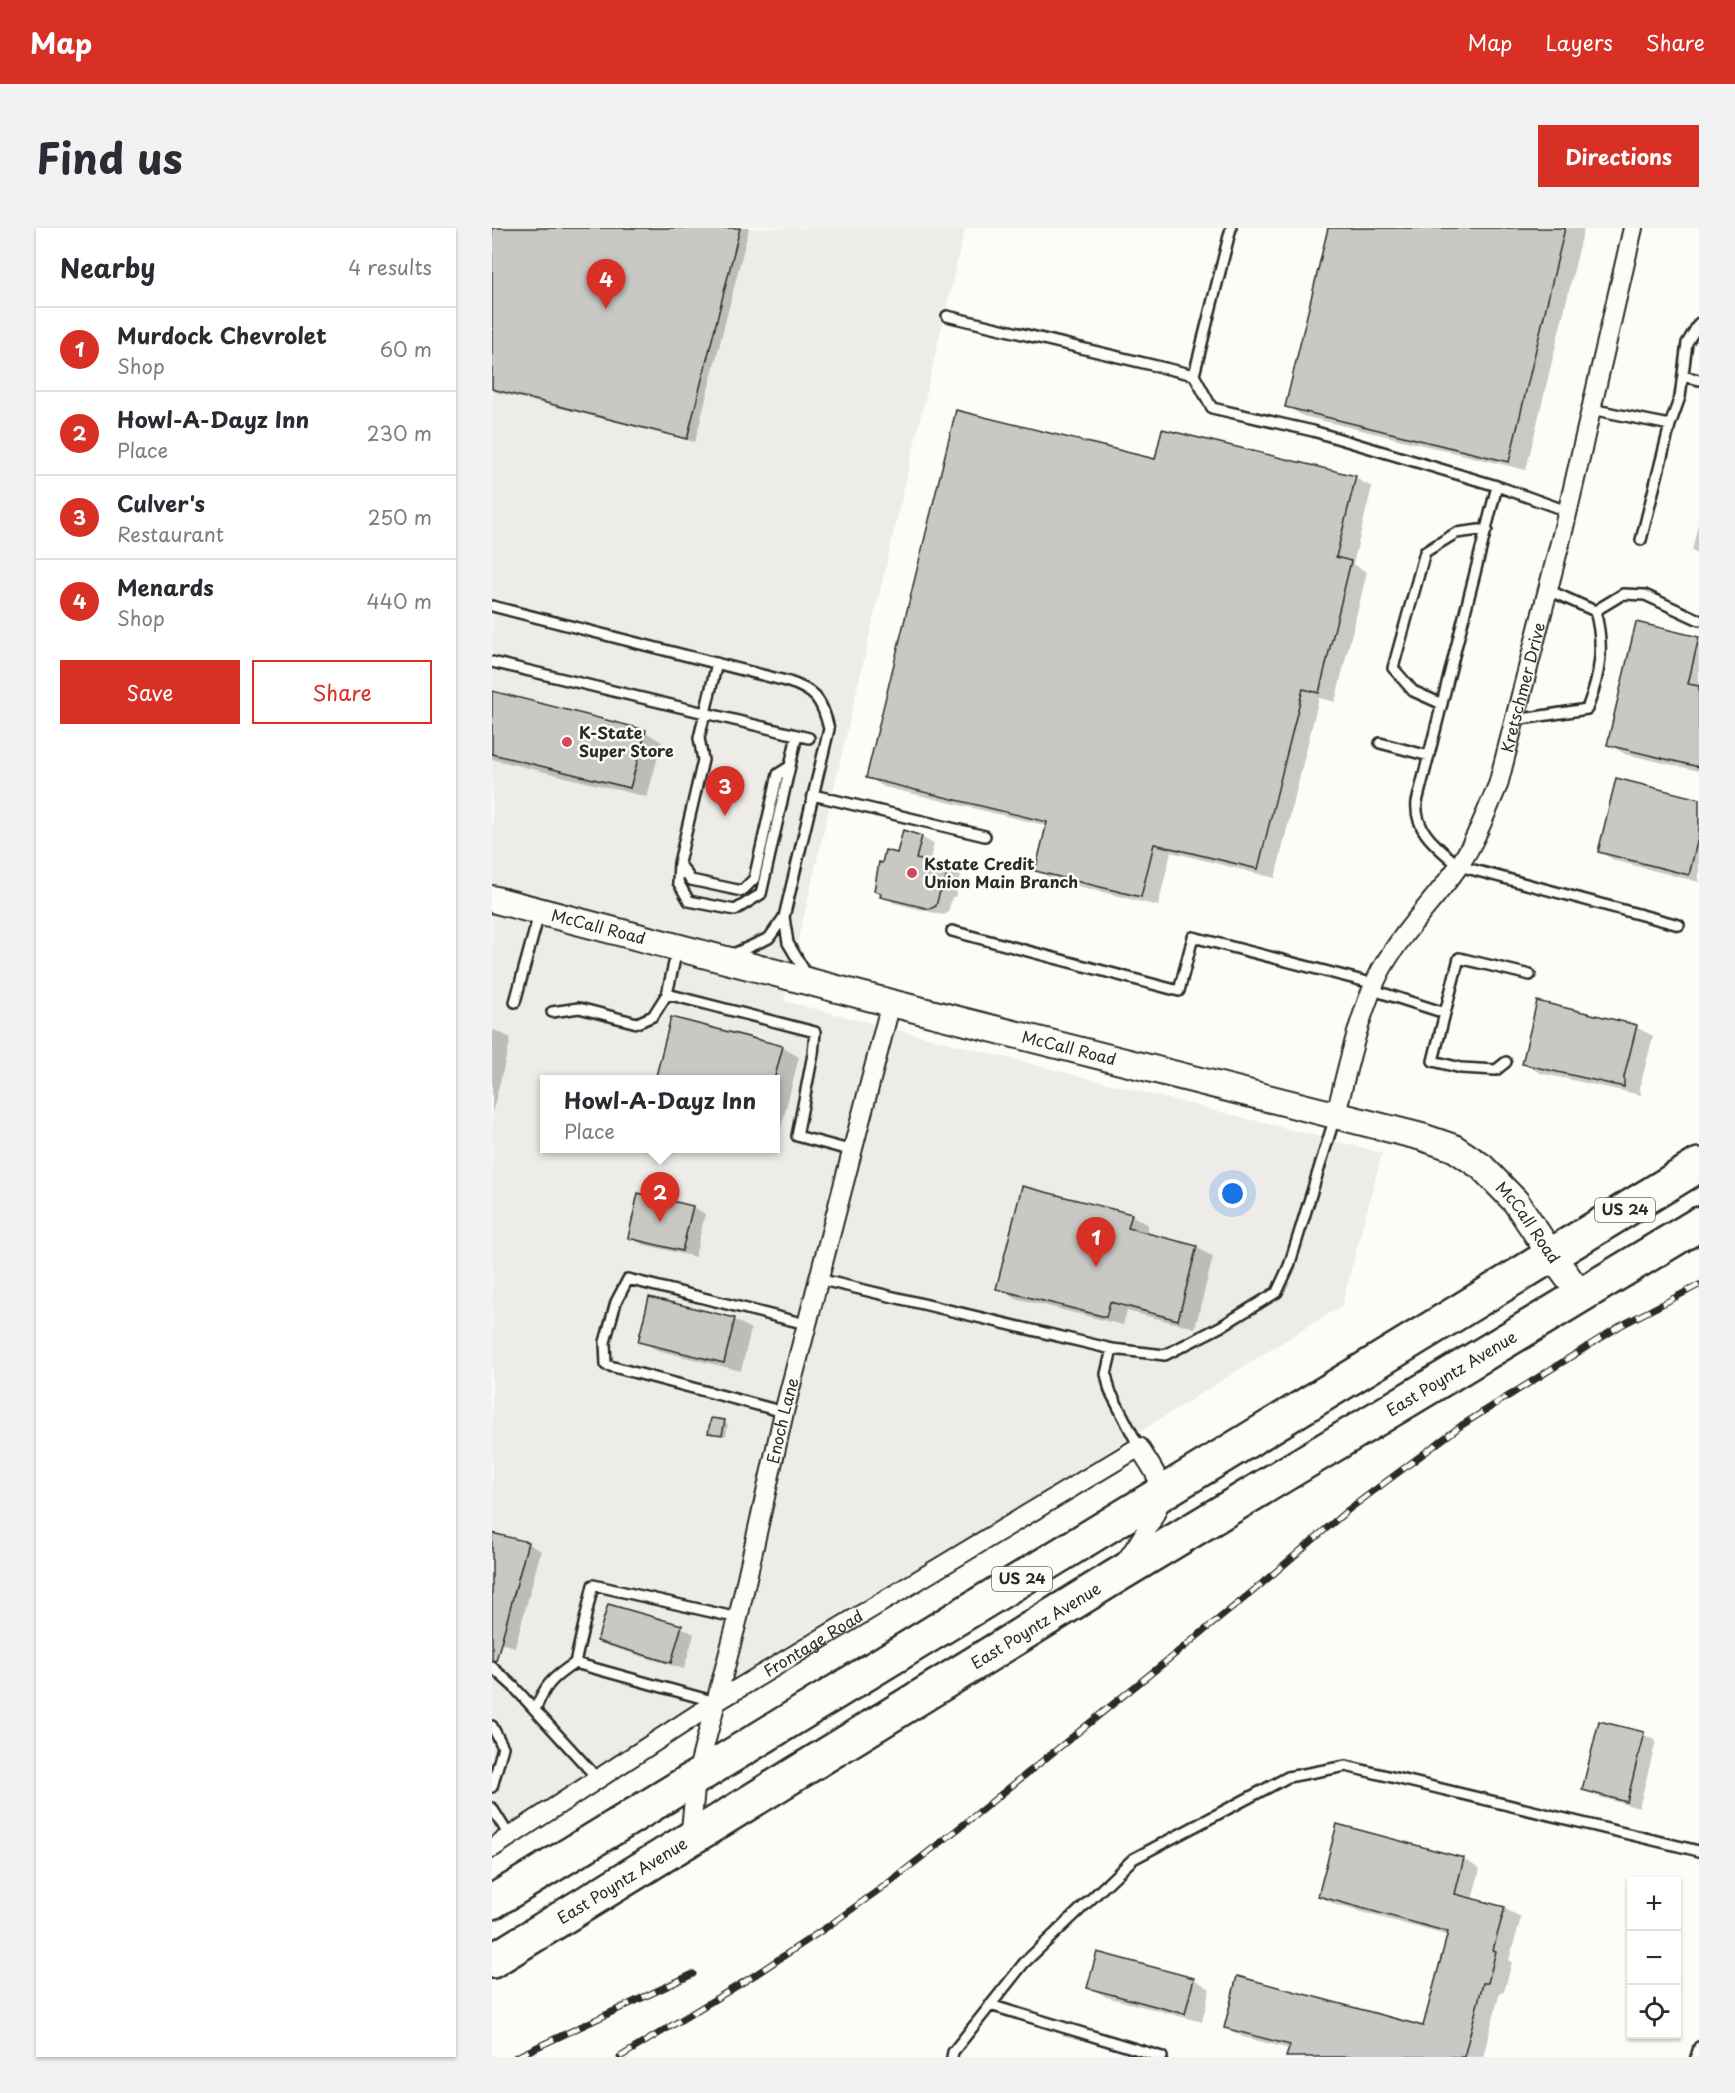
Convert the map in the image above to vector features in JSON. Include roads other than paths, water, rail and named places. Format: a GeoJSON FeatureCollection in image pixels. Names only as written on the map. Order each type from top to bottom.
{"type":"FeatureCollection","features":[{"type":"Feature","properties":{"kind":"highway","name":"US 24"},"geometry":{"type":"LineString","coordinates":[[492,1902],[1699,1165]]}},
{"type":"Feature","properties":{"kind":"highway","name":"US 24"},"geometry":{"type":"LineString","coordinates":[[1581,1295],[1699,1224]]}},
{"type":"Feature","properties":{"kind":"highway","name":"East Poyntz Avenue"},"geometry":{"type":"LineString","coordinates":[[492,1961],[1113,1578],[1581,1295]]}},
{"type":"Feature","properties":{"kind":"main road","name":"McCall Road"},"geometry":{"type":"LineString","coordinates":[[492,899],[891,1004],[1336,1114],[1454,1148],[1482,1167],[1516,1202],[1581,1295]]}},
{"type":"Feature","properties":{"kind":"street","name":"Kretschmer Drive"},"geometry":{"type":"LineString","coordinates":[[1336,1114],[1374,987],[1398,943],[1459,866],[1498,785],[1548,590],[1633,228]]}},
{"type":"Feature","properties":{"kind":"street","name":"Enoch Lane"},"geometry":{"type":"LineString","coordinates":[[690,1840],[696,1778],[738,1618],[806,1324],[891,1004]]}},
{"type":"Feature","properties":{"kind":"street"},"geometry":{"type":"LineString","coordinates":[[1113,1578],[1141,1541],[1162,1494],[1156,1476],[1139,1447]]}},
{"type":"Feature","properties":{"kind":"street","name":"Frontage Road"},"geometry":{"type":"LineString","coordinates":[[492,1848],[716,1702],[1139,1447]]}},
{"type":"Feature","properties":{"kind":"lane"},"geometry":{"type":"LineString","coordinates":[[1231,228],[1194,375],[1212,408],[1312,431],[1497,486],[1567,511]]}},
{"type":"Feature","properties":{"kind":"lane"},"geometry":{"type":"LineString","coordinates":[[947,316],[1194,375]]}},
{"type":"Feature","properties":{"kind":"lane"},"geometry":{"type":"LineString","coordinates":[[1641,540],[1670,425],[1680,397],[1687,343],[1699,323]]}},
{"type":"Feature","properties":{"kind":"lane"},"geometry":{"type":"LineString","coordinates":[[1683,376],[1699,380]]}},
{"type":"Feature","properties":{"kind":"lane"},"geometry":{"type":"LineString","coordinates":[[1591,409],[1670,425]]}},
{"type":"Feature","properties":{"kind":"lane"},"geometry":{"type":"LineString","coordinates":[[1497,486],[1417,802],[1418,824],[1434,844],[1459,866],[1679,925]]}},
{"type":"Feature","properties":{"kind":"lane"},"geometry":{"type":"LineString","coordinates":[[1442,704],[1413,691],[1393,668],[1425,552],[1456,534],[1487,529]]}},
{"type":"Feature","properties":{"kind":"lane"},"geometry":{"type":"LineString","coordinates":[[1548,590],[1595,611]]}},
{"type":"Feature","properties":{"kind":"lane"},"geometry":{"type":"LineString","coordinates":[[1595,611],[1623,594],[1645,595],[1699,620]]}},
{"type":"Feature","properties":{"kind":"lane"},"geometry":{"type":"LineString","coordinates":[[492,606],[798,685],[819,699],[829,729],[784,917],[788,943],[812,983]]}},
{"type":"Feature","properties":{"kind":"lane"},"geometry":{"type":"LineString","coordinates":[[1515,720],[1587,710],[1594,690],[1601,654],[1600,632],[1595,611]]}},
{"type":"Feature","properties":{"kind":"lane"},"geometry":{"type":"LineString","coordinates":[[492,662],[809,738]]}},
{"type":"Feature","properties":{"kind":"lane"},"geometry":{"type":"LineString","coordinates":[[717,663],[699,738],[703,760],[679,863],[678,882],[689,901],[735,910],[762,894],[797,735]]}},
{"type":"Feature","properties":{"kind":"lane"},"geometry":{"type":"LineString","coordinates":[[1380,743],[1429,756]]}},
{"type":"Feature","properties":{"kind":"lane"},"geometry":{"type":"LineString","coordinates":[[679,863],[691,880],[742,891],[754,879],[778,774],[789,767]]}},
{"type":"Feature","properties":{"kind":"lane"},"geometry":{"type":"LineString","coordinates":[[813,795],[985,836]]}},
{"type":"Feature","properties":{"kind":"lane"},"geometry":{"type":"LineString","coordinates":[[516,1002],[540,911]]}},
{"type":"Feature","properties":{"kind":"lane"},"geometry":{"type":"LineString","coordinates":[[721,959],[769,938],[784,917]]}},
{"type":"Feature","properties":{"kind":"lane"},"geometry":{"type":"LineString","coordinates":[[952,931],[1179,991],[1193,937],[1374,987],[1444,1013]]}},
{"type":"Feature","properties":{"kind":"lane"},"geometry":{"type":"LineString","coordinates":[[552,1012],[579,1008],[637,1023],[653,1016],[667,994],[678,948]]}},
{"type":"Feature","properties":{"kind":"lane"},"geometry":{"type":"LineString","coordinates":[[1506,1062],[1496,1070],[1461,1068],[1433,1061],[1459,958],[1530,975]]}},
{"type":"Feature","properties":{"kind":"lane"},"geometry":{"type":"LineString","coordinates":[[667,994],[815,1032],[797,1136],[853,1151]]}},
{"type":"Feature","properties":{"kind":"lane"},"geometry":{"type":"LineString","coordinates":[[818,1279],[1112,1349],[1165,1355],[1220,1327],[1277,1292],[1289,1266],[1336,1114]]}},
{"type":"Feature","properties":{"kind":"lane"},"geometry":{"type":"LineString","coordinates":[[784,1412],[606,1365],[605,1342],[616,1302],[628,1279],[806,1324]]}},
{"type":"Feature","properties":{"kind":"lane"},"geometry":{"type":"LineString","coordinates":[[1112,1349],[1106,1374],[1110,1391],[1139,1447]]}},
{"type":"Feature","properties":{"kind":"lane"},"geometry":{"type":"LineString","coordinates":[[535,1710],[543,1689],[555,1676],[575,1663],[592,1585],[738,1618]]}},
{"type":"Feature","properties":{"kind":"lane"},"geometry":{"type":"LineString","coordinates":[[575,1663],[716,1702]]}},
{"type":"Feature","properties":{"kind":"lane"},"geometry":{"type":"LineString","coordinates":[[492,1667],[514,1686],[598,1779]]}},
{"type":"Feature","properties":{"kind":"lane"},"geometry":{"type":"LineString","coordinates":[[492,1726],[502,1747],[492,1787]]}},
{"type":"Feature","properties":{"kind":"lane"},"geometry":{"type":"LineString","coordinates":[[952,2057],[953,2052],[1024,1963],[1133,1859],[1288,1777],[1346,1766],[1699,1851]]}},
{"type":"Feature","properties":{"kind":"lane"},"geometry":{"type":"LineString","coordinates":[[492,1808],[510,1838]]}},
{"type":"Feature","properties":{"kind":"lane"},"geometry":{"type":"LineString","coordinates":[[990,2005],[1162,2057]]}},
{"type":"Feature","properties":{"kind":"lane"},"geometry":{"type":"LineString","coordinates":[[1696,2057],[1699,2046]]}},
{"type":"Feature","properties":{"kind":"railway"},"geometry":{"type":"LineString","coordinates":[[620,2057],[755,1975],[887,1884],[1252,1592],[1348,1510],[1462,1425],[1620,1326],[1699,1285]]}},
{"type":"Feature","properties":{"kind":"railway"},"geometry":{"type":"LineString","coordinates":[[516,2057],[693,1974]]}},
{"type":"Feature","properties":{"kind":"place","name":"Menards"},"geometry":{"type":"Point","coordinates":[606,309]}},
{"type":"Feature","properties":{"kind":"place","name":"K-State Super Store"},"geometry":{"type":"Point","coordinates":[567,742]}},
{"type":"Feature","properties":{"kind":"place","name":"Culver's"},"geometry":{"type":"Point","coordinates":[725,816]}},
{"type":"Feature","properties":{"kind":"place","name":"Kstate Credit Union Main Branch"},"geometry":{"type":"Point","coordinates":[912,873]}},
{"type":"Feature","properties":{"kind":"place","name":"Howl-A-Dayz Inn"},"geometry":{"type":"Point","coordinates":[660,1222]}},
{"type":"Feature","properties":{"kind":"place","name":"Murdock Chevrolet"},"geometry":{"type":"Point","coordinates":[1096,1267]}}]}
